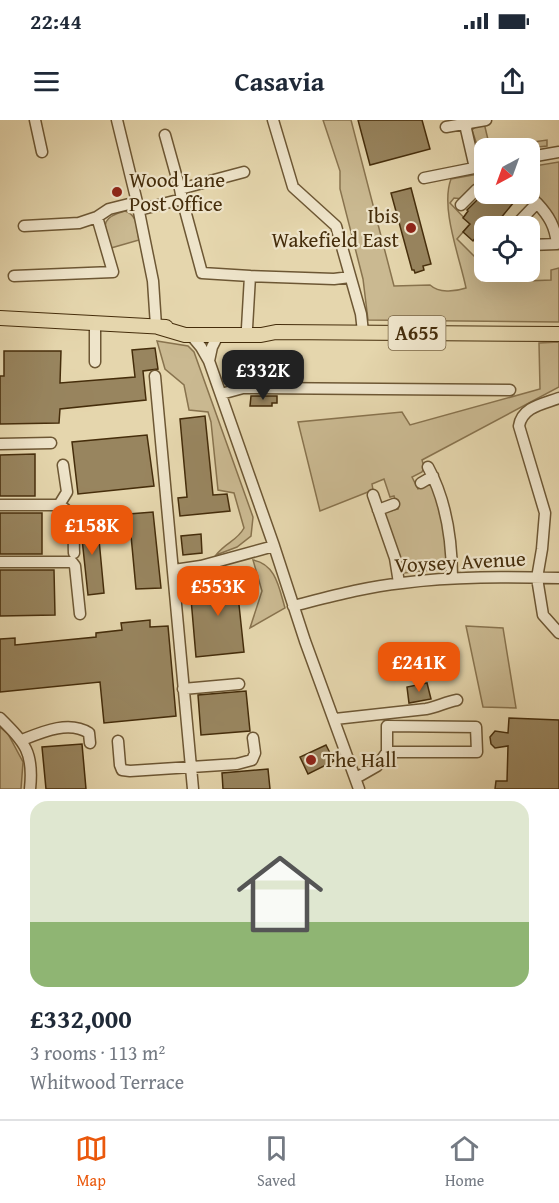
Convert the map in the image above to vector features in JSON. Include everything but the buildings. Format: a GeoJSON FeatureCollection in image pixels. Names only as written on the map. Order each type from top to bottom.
{"type":"FeatureCollection","features":[{"type":"Feature","properties":{"kind":"main road","name":"A655"},"geometry":{"type":"LineString","coordinates":[[0,318],[157,327],[203,336],[261,335],[276,332],[559,334]]}},
{"type":"Feature","properties":{"kind":"main road","name":"A655"},"geometry":{"type":"LineString","coordinates":[[203,336],[247,328],[267,328],[276,332]]}},
{"type":"Feature","properties":{"kind":"street"},"geometry":{"type":"LineString","coordinates":[[35,120],[42,152]]}},
{"type":"Feature","properties":{"kind":"street"},"geometry":{"type":"LineString","coordinates":[[117,120],[153,281],[157,327]]}},
{"type":"Feature","properties":{"kind":"street"},"geometry":{"type":"LineString","coordinates":[[273,120],[293,187],[336,226],[363,332]]}},
{"type":"Feature","properties":{"kind":"street"},"geometry":{"type":"LineString","coordinates":[[446,127],[468,121],[486,120]]}},
{"type":"Feature","properties":{"kind":"street"},"geometry":{"type":"LineString","coordinates":[[468,121],[466,129],[474,151]]}},
{"type":"Feature","properties":{"kind":"street"},"geometry":{"type":"LineString","coordinates":[[165,135],[202,273],[334,279],[350,277]]}},
{"type":"Feature","properties":{"kind":"street"},"geometry":{"type":"LineString","coordinates":[[540,155],[559,152]]}},
{"type":"Feature","properties":{"kind":"street"},"geometry":{"type":"LineString","coordinates":[[424,178],[474,168]]}},
{"type":"Feature","properties":{"kind":"street"},"geometry":{"type":"LineString","coordinates":[[24,226],[79,223],[97,217],[109,209],[138,206],[244,172]]}},
{"type":"Feature","properties":{"kind":"street"},"geometry":{"type":"LineString","coordinates":[[461,205],[474,192]]}},
{"type":"Feature","properties":{"kind":"street"},"geometry":{"type":"LineString","coordinates":[[525,216],[536,204]]}},
{"type":"Feature","properties":{"kind":"street"},"geometry":{"type":"LineString","coordinates":[[538,204],[555,227],[557,244],[540,245]]}},
{"type":"Feature","properties":{"kind":"street"},"geometry":{"type":"LineString","coordinates":[[14,276],[113,272],[97,217]]}},
{"type":"Feature","properties":{"kind":"street"},"geometry":{"type":"LineString","coordinates":[[247,328],[250,276]]}},
{"type":"Feature","properties":{"kind":"street"},"geometry":{"type":"LineString","coordinates":[[95,324],[95,362]]}},
{"type":"Feature","properties":{"kind":"street"},"geometry":{"type":"LineString","coordinates":[[203,336],[201,347],[209,361]]}},
{"type":"Feature","properties":{"kind":"street"},"geometry":{"type":"LineString","coordinates":[[203,336],[209,361],[293,606],[357,783],[377,766],[387,752],[387,726],[476,727],[477,752],[387,752]]}},
{"type":"Feature","properties":{"kind":"street"},"geometry":{"type":"LineString","coordinates":[[155,376],[193,789]]}},
{"type":"Feature","properties":{"kind":"street"},"geometry":{"type":"LineString","coordinates":[[221,394],[243,388],[506,392]]}},
{"type":"Feature","properties":{"kind":"street"},"geometry":{"type":"LineString","coordinates":[[559,398],[529,409],[520,418],[520,430],[545,513],[537,578],[543,615],[559,633]]}},
{"type":"Feature","properties":{"kind":"street"},"geometry":{"type":"LineString","coordinates":[[0,444],[51,443]]}},
{"type":"Feature","properties":{"kind":"street"},"geometry":{"type":"LineString","coordinates":[[59,505],[67,492],[63,465]]}},
{"type":"Feature","properties":{"kind":"street"},"geometry":{"type":"LineString","coordinates":[[421,483],[430,472],[447,524],[452,578]]}},
{"type":"Feature","properties":{"kind":"street"},"geometry":{"type":"LineString","coordinates":[[373,495],[395,558],[399,583]]}},
{"type":"Feature","properties":{"kind":"street"},"geometry":{"type":"LineString","coordinates":[[378,510],[394,504]]}},
{"type":"Feature","properties":{"kind":"street"},"geometry":{"type":"LineString","coordinates":[[0,505],[59,505],[69,512],[72,519],[74,554]]}},
{"type":"Feature","properties":{"kind":"street"},"geometry":{"type":"LineString","coordinates":[[174,570],[201,566],[274,546]]}},
{"type":"Feature","properties":{"kind":"street"},"geometry":{"type":"LineString","coordinates":[[0,562],[72,562],[75,566],[80,614]]}},
{"type":"Feature","properties":{"kind":"street","name":"Voysey Avenue"},"geometry":{"type":"LineString","coordinates":[[293,606],[399,583],[452,578],[559,578]]}},
{"type":"Feature","properties":{"kind":"street"},"geometry":{"type":"LineString","coordinates":[[183,689],[239,684]]}},
{"type":"Feature","properties":{"kind":"street"},"geometry":{"type":"LineString","coordinates":[[335,719],[426,709],[457,700]]}},
{"type":"Feature","properties":{"kind":"street"},"geometry":{"type":"LineString","coordinates":[[0,718],[22,740],[32,768],[30,789]]}},
{"type":"Feature","properties":{"kind":"street"},"geometry":{"type":"LineString","coordinates":[[22,740],[50,729],[81,728],[89,733],[90,743]]}},
{"type":"Feature","properties":{"kind":"street"},"geometry":{"type":"LineString","coordinates":[[118,741],[122,770],[130,771],[237,764],[252,760],[255,753],[253,738]]}},
{"type":"Feature","properties":{"kind":"shaded area"},"geometry":{"type":"Polygon","coordinates":[[[323,120],[351,120],[394,286],[430,285],[447,291],[466,288],[449,218],[448,191],[451,179],[474,175],[474,190],[464,199],[454,198],[450,203],[470,224],[457,239],[474,256],[474,282],[540,282],[551,280],[551,270],[559,268],[559,322],[368,320],[363,279],[340,189],[340,171],[323,120]]]}},
{"type":"Feature","properties":{"kind":"shaded area"},"geometry":{"type":"Polygon","coordinates":[[[480,123],[485,127],[488,138],[475,138],[472,130],[480,123]]]}},
{"type":"Feature","properties":{"kind":"shaded area"},"geometry":{"type":"Polygon","coordinates":[[[547,140],[547,146],[540,147],[540,141],[547,140]]]}},
{"type":"Feature","properties":{"kind":"shaded area"},"geometry":{"type":"Polygon","coordinates":[[[559,162],[559,235],[539,204],[540,165],[559,162]]]}},
{"type":"Feature","properties":{"kind":"shaded area"},"geometry":{"type":"Polygon","coordinates":[[[125,211],[135,219],[139,240],[111,248],[105,228],[107,220],[125,211]]]}},
{"type":"Feature","properties":{"kind":"shaded area"},"geometry":{"type":"Polygon","coordinates":[[[157,341],[188,346],[194,352],[253,517],[251,536],[237,547],[216,555],[244,528],[234,493],[218,490],[208,412],[189,410],[184,385],[165,369],[157,341]]]}},
{"type":"Feature","properties":{"kind":"shaded area"},"geometry":{"type":"Polygon","coordinates":[[[559,342],[559,387],[422,460],[424,467],[422,472],[412,477],[418,489],[427,483],[435,488],[446,526],[447,567],[404,573],[401,571],[383,519],[386,512],[398,509],[394,496],[390,497],[384,479],[372,484],[373,490],[320,511],[298,422],[402,412],[410,425],[540,389],[539,343],[559,342]]]}},
{"type":"Feature","properties":{"kind":"shaded area"},"geometry":{"type":"Polygon","coordinates":[[[253,560],[261,562],[272,572],[285,608],[250,628],[262,591],[253,560]]]}},
{"type":"Feature","properties":{"kind":"shaded area"},"geometry":{"type":"Polygon","coordinates":[[[466,626],[503,628],[516,708],[483,707],[466,626]]]}},
{"type":"Feature","properties":{"kind":"shaded area"},"geometry":{"type":"Polygon","coordinates":[[[0,727],[8,734],[23,762],[21,789],[0,789],[0,727]]]}},
{"type":"Feature","properties":{"kind":"place","name":"Wood Lane Post Office"},"geometry":{"type":"Point","coordinates":[117,192]}},
{"type":"Feature","properties":{"kind":"place","name":"Ibis Wakefield East"},"geometry":{"type":"Point","coordinates":[411,228]}},
{"type":"Feature","properties":{"kind":"place","name":"The Hall"},"geometry":{"type":"Point","coordinates":[311,760]}}]}
